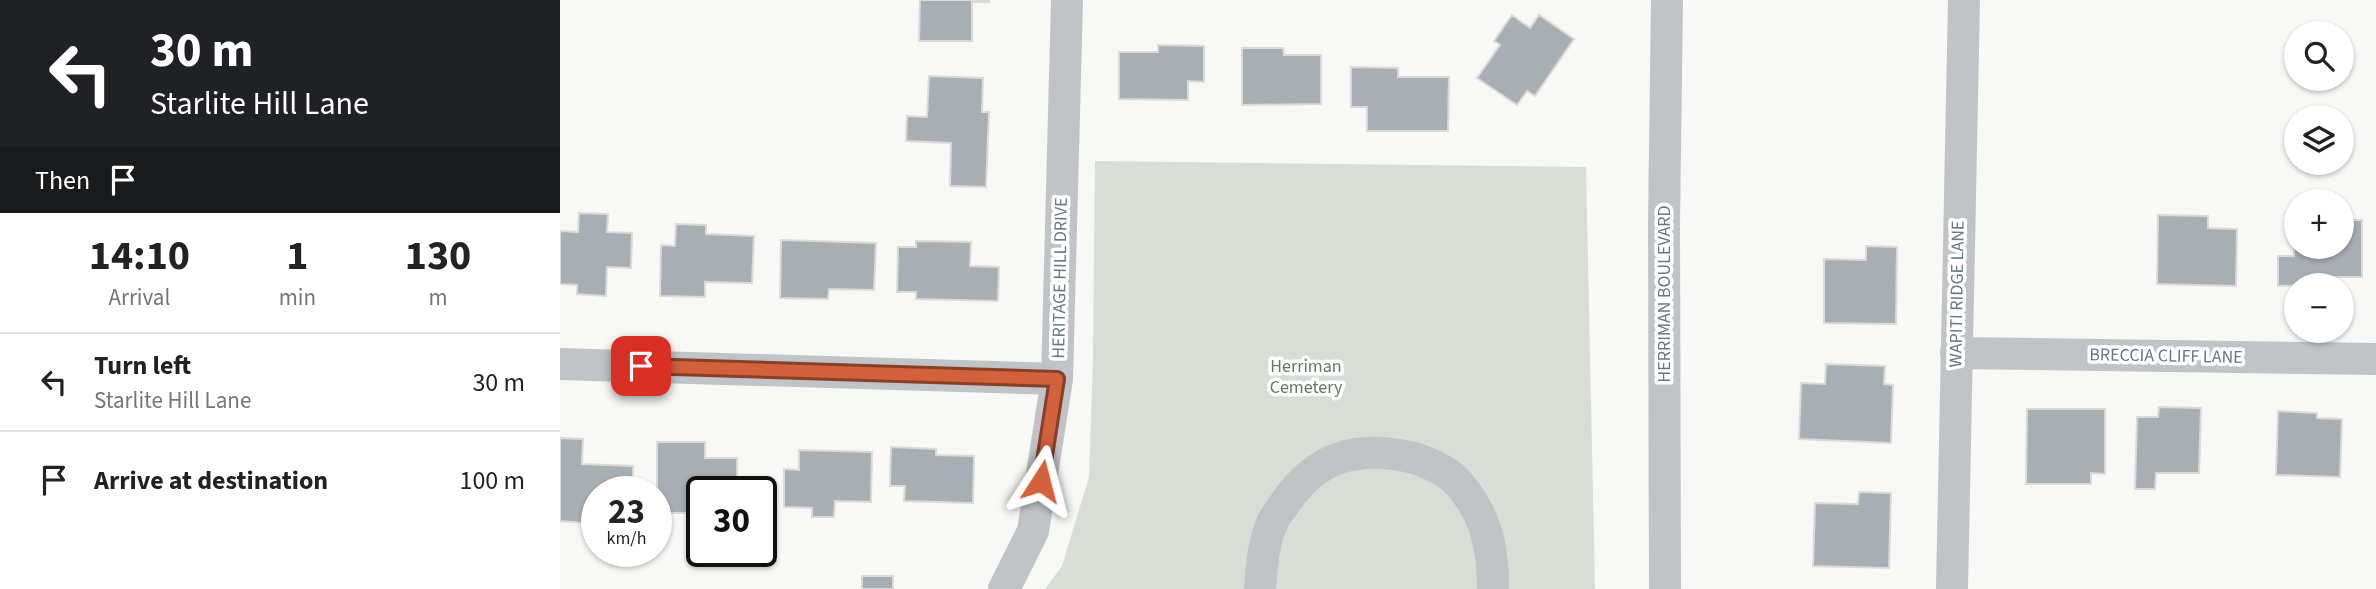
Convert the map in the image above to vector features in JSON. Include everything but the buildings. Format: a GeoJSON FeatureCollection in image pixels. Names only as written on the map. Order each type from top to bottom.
{"type":"FeatureCollection","features":[{"type":"Feature","properties":{"kind":"street","name":"HERITAGE HILL DRIVE"},"geometry":{"type":"LineString","coordinates":[[1004,589],[1033,531],[1057,379],[1067,0]]}},
{"type":"Feature","properties":{"kind":"street","name":"HERRIMAN BOULEVARD"},"geometry":{"type":"LineString","coordinates":[[1665,589],[1664,225],[1667,0]]}},
{"type":"Feature","properties":{"kind":"street","name":"WAPITI RIDGE LANE"},"geometry":{"type":"LineString","coordinates":[[1952,589],[1964,0]]}},
{"type":"Feature","properties":{"kind":"street","name":"BRECCIA CLIFF LANE"},"geometry":{"type":"LineString","coordinates":[[1956,353],[2376,359]]}},
{"type":"Feature","properties":{"kind":"street"},"geometry":{"type":"LineString","coordinates":[[560,364],[1057,379]]}},
{"type":"Feature","properties":{"kind":"street"},"geometry":{"type":"LineString","coordinates":[[1260,589],[1263,555],[1273,521],[1295,488],[1320,466],[1350,454],[1386,452],[1425,460],[1459,483],[1485,522],[1493,561],[1493,589]]}},
{"type":"Feature","properties":{"kind":"green space","name":"Herriman Cemetery"},"geometry":{"type":"Polygon","coordinates":[[[1095,161],[1586,167],[1595,589],[1045,589],[1062,566],[1089,477],[1095,161]]]}},
{"type":"Feature","properties":{"kind":"route"},"geometry":{"type":"LineString","coordinates":[[641,366],[1057,379],[1041,481]]}}]}
